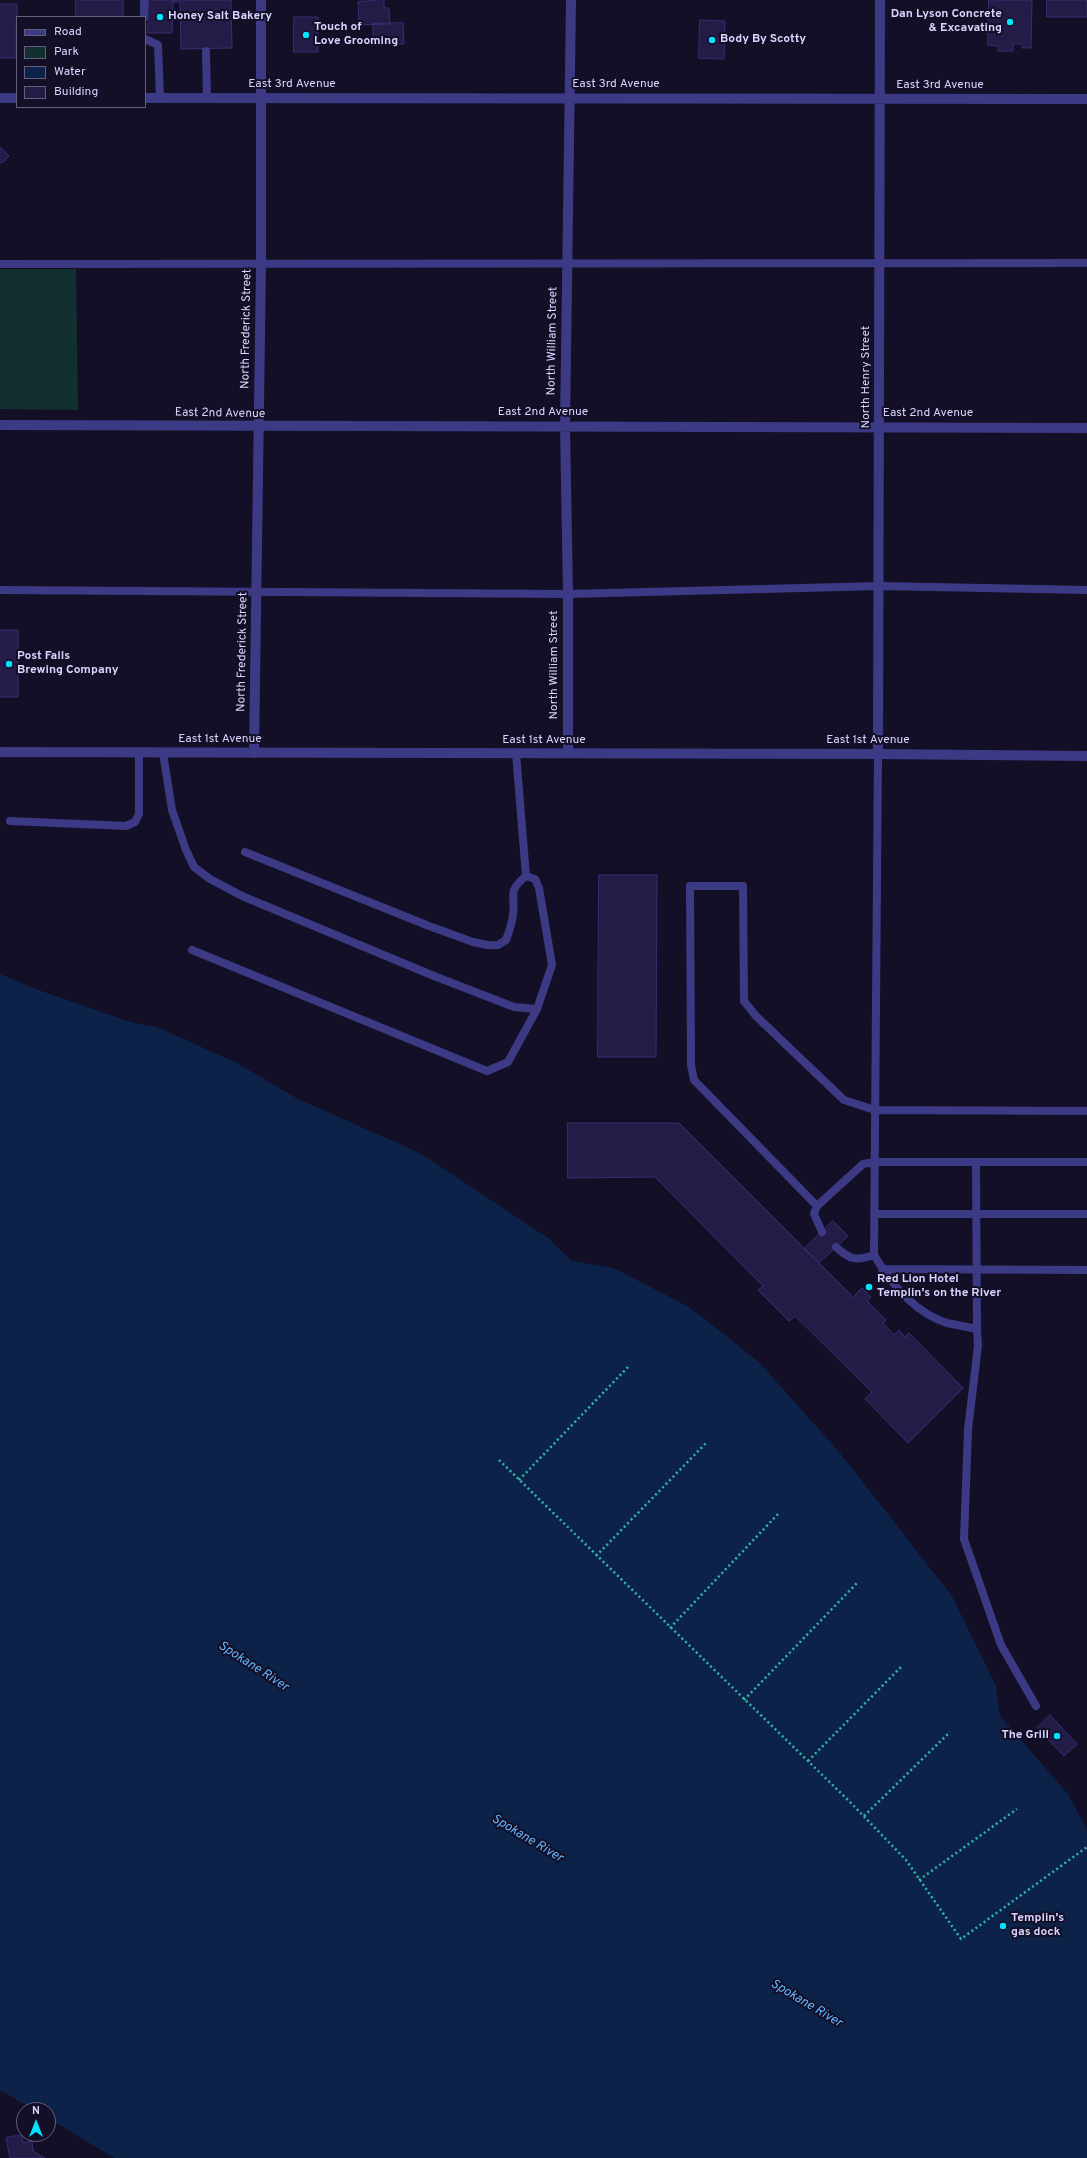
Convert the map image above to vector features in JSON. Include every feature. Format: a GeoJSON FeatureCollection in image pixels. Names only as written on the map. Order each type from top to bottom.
{"type":"FeatureCollection","features":[{"type":"Feature","properties":{"kind":"street","name":"North Frederick Street"},"geometry":{"type":"LineString","coordinates":[[254,754],[261,265],[261,0]]}},
{"type":"Feature","properties":{"kind":"street","name":"North William Street"},"geometry":{"type":"LineString","coordinates":[[568,754],[568,594],[565,426],[566,264],[571,0]]}},
{"type":"Feature","properties":{"kind":"street","name":"North Henry Street"},"geometry":{"type":"LineString","coordinates":[[878,754],[880,586],[880,0]]}},
{"type":"Feature","properties":{"kind":"street"},"geometry":{"type":"LineString","coordinates":[[0,98],[16,98]]}},
{"type":"Feature","properties":{"kind":"street","name":"East 3rd Avenue"},"geometry":{"type":"LineString","coordinates":[[146,98],[1087,99]]}},
{"type":"Feature","properties":{"kind":"street","name":"East 2nd Avenue"},"geometry":{"type":"LineString","coordinates":[[0,425],[259,427],[880,426],[1087,428]]}},
{"type":"Feature","properties":{"kind":"street","name":"East 1st Avenue"},"geometry":{"type":"LineString","coordinates":[[0,752],[254,754],[878,754],[1087,756]]}},
{"type":"Feature","properties":{"kind":"lane"},"geometry":{"type":"LineString","coordinates":[[144,0],[144,16]]}},
{"type":"Feature","properties":{"kind":"lane"},"geometry":{"type":"LineString","coordinates":[[146,39],[158,45],[160,98]]}},
{"type":"Feature","properties":{"kind":"lane"},"geometry":{"type":"LineString","coordinates":[[206,51],[207,98]]}},
{"type":"Feature","properties":{"kind":"lane"},"geometry":{"type":"LineString","coordinates":[[0,264],[261,265],[1087,262]]}},
{"type":"Feature","properties":{"kind":"lane"},"geometry":{"type":"LineString","coordinates":[[0,590],[568,594],[880,586],[1087,590]]}},
{"type":"Feature","properties":{"kind":"lane"},"geometry":{"type":"LineString","coordinates":[[10,821],[126,826],[135,822],[139,814],[139,753]]}},
{"type":"Feature","properties":{"kind":"lane"},"geometry":{"type":"LineString","coordinates":[[162,753],[172,810],[186,850],[194,867],[210,879],[242,896],[434,976],[514,1007],[537,1009]]}},
{"type":"Feature","properties":{"kind":"lane"},"geometry":{"type":"LineString","coordinates":[[516,754],[526,876]]}},
{"type":"Feature","properties":{"kind":"lane"},"geometry":{"type":"LineString","coordinates":[[878,754],[874,1255],[882,1269],[917,1307],[946,1322],[977,1329]]}},
{"type":"Feature","properties":{"kind":"lane"},"geometry":{"type":"LineString","coordinates":[[245,852],[428,926],[487,945],[498,945],[506,940],[513,914],[513,891],[516,884],[526,876]]}},
{"type":"Feature","properties":{"kind":"lane"},"geometry":{"type":"LineString","coordinates":[[192,950],[487,1071],[508,1062],[537,1009],[552,965],[539,888],[535,879],[526,876]]}},
{"type":"Feature","properties":{"kind":"lane"},"geometry":{"type":"LineString","coordinates":[[817,1206],[694,1080],[691,1065],[690,886],[743,886],[744,1001],[756,1016],[844,1100],[875,1110],[1087,1111]]}},
{"type":"Feature","properties":{"kind":"lane"},"geometry":{"type":"LineString","coordinates":[[822,1232],[814,1214],[817,1206],[863,1164],[875,1162],[1087,1162]]}},
{"type":"Feature","properties":{"kind":"lane"},"geometry":{"type":"LineString","coordinates":[[976,1162],[978,1345],[968,1430],[964,1539],[1001,1645],[1036,1706]]}},
{"type":"Feature","properties":{"kind":"lane"},"geometry":{"type":"LineString","coordinates":[[874,1214],[1087,1214]]}},
{"type":"Feature","properties":{"kind":"lane"},"geometry":{"type":"LineString","coordinates":[[836,1247],[846,1256],[860,1260],[874,1255]]}},
{"type":"Feature","properties":{"kind":"lane"},"geometry":{"type":"LineString","coordinates":[[882,1269],[1087,1270]]}},
{"type":"Feature","properties":{"kind":"path"},"geometry":{"type":"LineString","coordinates":[[519,1480],[628,1367]]}},
{"type":"Feature","properties":{"kind":"path"},"geometry":{"type":"LineString","coordinates":[[596,1556],[707,1442]]}},
{"type":"Feature","properties":{"kind":"path"},"geometry":{"type":"LineString","coordinates":[[499,1460],[864,1816],[906,1860],[962,1939],[1087,1848]]}},
{"type":"Feature","properties":{"kind":"path"},"geometry":{"type":"LineString","coordinates":[[670,1628],[779,1513]]}},
{"type":"Feature","properties":{"kind":"path"},"geometry":{"type":"LineString","coordinates":[[744,1700],[858,1582]]}},
{"type":"Feature","properties":{"kind":"path"},"geometry":{"type":"LineString","coordinates":[[808,1761],[901,1667]]}},
{"type":"Feature","properties":{"kind":"path"},"geometry":{"type":"LineString","coordinates":[[864,1816],[950,1732]]}},
{"type":"Feature","properties":{"kind":"path"},"geometry":{"type":"LineString","coordinates":[[919,1880],[1017,1808]]}},
{"type":"Feature","properties":{"kind":"green space"},"geometry":{"type":"Polygon","coordinates":[[[0,269],[76,269],[78,410],[0,409],[0,269]]]}},
{"type":"Feature","properties":{"kind":"water","name":"Spokane River"},"geometry":{"type":"Polygon","coordinates":[[[0,974],[33,988],[130,1022],[157,1027],[237,1063],[298,1099],[420,1153],[548,1238],[572,1261],[614,1268],[689,1307],[759,1362],[840,1453],[952,1596],[996,1686],[1000,1716],[1068,1794],[1087,1830],[1087,2158],[114,2158],[56,2123],[56,2102],[20,2102],[0,2090],[0,974]]]}},
{"type":"Feature","properties":{"kind":"building"},"geometry":{"type":"Polygon","coordinates":[[[76,0],[123,0],[123,16],[76,16],[76,0]]]}},
{"type":"Feature","properties":{"kind":"building","name":"Honey Salt Bakery"},"geometry":{"type":"Polygon","coordinates":[[[149,0],[173,0],[172,33],[148,33],[149,0]]]}},
{"type":"Feature","properties":{"kind":"building"},"geometry":{"type":"Polygon","coordinates":[[[173,0],[231,0],[232,48],[181,49],[180,2],[173,2],[173,0]]]}},
{"type":"Feature","properties":{"kind":"building"},"geometry":{"type":"Polygon","coordinates":[[[384,0],[384,8],[389,8],[390,24],[359,25],[358,2],[384,0]]]}},
{"type":"Feature","properties":{"kind":"building","name":"Dan Lyson Concrete & Excavating"},"geometry":{"type":"Polygon","coordinates":[[[989,0],[1032,0],[1031,48],[1022,48],[1022,44],[1013,44],[1013,51],[998,51],[998,46],[988,45],[989,0]]]}},
{"type":"Feature","properties":{"kind":"building"},"geometry":{"type":"Polygon","coordinates":[[[1047,0],[1087,0],[1087,17],[1047,17],[1047,0]]]}},
{"type":"Feature","properties":{"kind":"building"},"geometry":{"type":"Polygon","coordinates":[[[0,4],[17,4],[17,16],[15,23],[15,58],[0,58],[0,4]]]}},
{"type":"Feature","properties":{"kind":"building","name":"Touch of Love Grooming"},"geometry":{"type":"Polygon","coordinates":[[[294,17],[318,17],[318,52],[294,52],[294,17]]]}},
{"type":"Feature","properties":{"kind":"building","name":"Body By Scotty"},"geometry":{"type":"Polygon","coordinates":[[[700,20],[725,21],[724,59],[699,58],[700,20]]]}},
{"type":"Feature","properties":{"kind":"building"},"geometry":{"type":"Polygon","coordinates":[[[403,23],[404,44],[373,44],[373,24],[403,23]]]}},
{"type":"Feature","properties":{"kind":"building"},"geometry":{"type":"Polygon","coordinates":[[[0,147],[9,156],[2,163],[0,162],[0,147]]]}},
{"type":"Feature","properties":{"kind":"building","name":"Post Falls Brewing Company"},"geometry":{"type":"Polygon","coordinates":[[[0,630],[18,630],[18,697],[0,697],[0,630]]]}},
{"type":"Feature","properties":{"kind":"building"},"geometry":{"type":"Polygon","coordinates":[[[599,875],[657,875],[656,1057],[598,1057],[599,875]]]}},
{"type":"Feature","properties":{"kind":"building"},"geometry":{"type":"Polygon","coordinates":[[[568,1123],[679,1123],[853,1297],[862,1288],[871,1297],[867,1301],[886,1320],[883,1323],[894,1335],[899,1330],[905,1337],[909,1333],[963,1388],[908,1443],[865,1399],[872,1392],[795,1316],[789,1321],[758,1290],[763,1286],[655,1177],[568,1178],[568,1123]]]}},
{"type":"Feature","properties":{"kind":"building"},"geometry":{"type":"Polygon","coordinates":[[[833,1221],[848,1236],[819,1263],[804,1249],[833,1221]]]}},
{"type":"Feature","properties":{"kind":"building","name":"The Grill"},"geometry":{"type":"Polygon","coordinates":[[[1050,1715],[1077,1744],[1064,1756],[1037,1728],[1050,1715]]]}},
{"type":"Feature","properties":{"kind":"building"},"geometry":{"type":"Polygon","coordinates":[[[16,2136],[16,2142],[32,2142],[33,2151],[45,2158],[10,2158],[6,2138],[16,2136]]]}},
{"type":"Feature","properties":{"kind":"place","name":"Honey Salt Bakery"},"geometry":{"type":"Point","coordinates":[160,17]}},
{"type":"Feature","properties":{"kind":"place","name":"Dan Lyson Concrete & Excavating"},"geometry":{"type":"Point","coordinates":[1010,22]}},
{"type":"Feature","properties":{"kind":"place","name":"Touch of Love Grooming"},"geometry":{"type":"Point","coordinates":[306,35]}},
{"type":"Feature","properties":{"kind":"place","name":"Body By Scotty"},"geometry":{"type":"Point","coordinates":[712,40]}},
{"type":"Feature","properties":{"kind":"place","name":"Post Falls Brewing Company"},"geometry":{"type":"Point","coordinates":[9,664]}},
{"type":"Feature","properties":{"kind":"place","name":"Red Lion Hotel Templin's on the River"},"geometry":{"type":"Point","coordinates":[869,1287]}},
{"type":"Feature","properties":{"kind":"place","name":"The Grill"},"geometry":{"type":"Point","coordinates":[1057,1736]}},
{"type":"Feature","properties":{"kind":"place","name":"Templin's gas dock"},"geometry":{"type":"Point","coordinates":[1003,1926]}}]}
